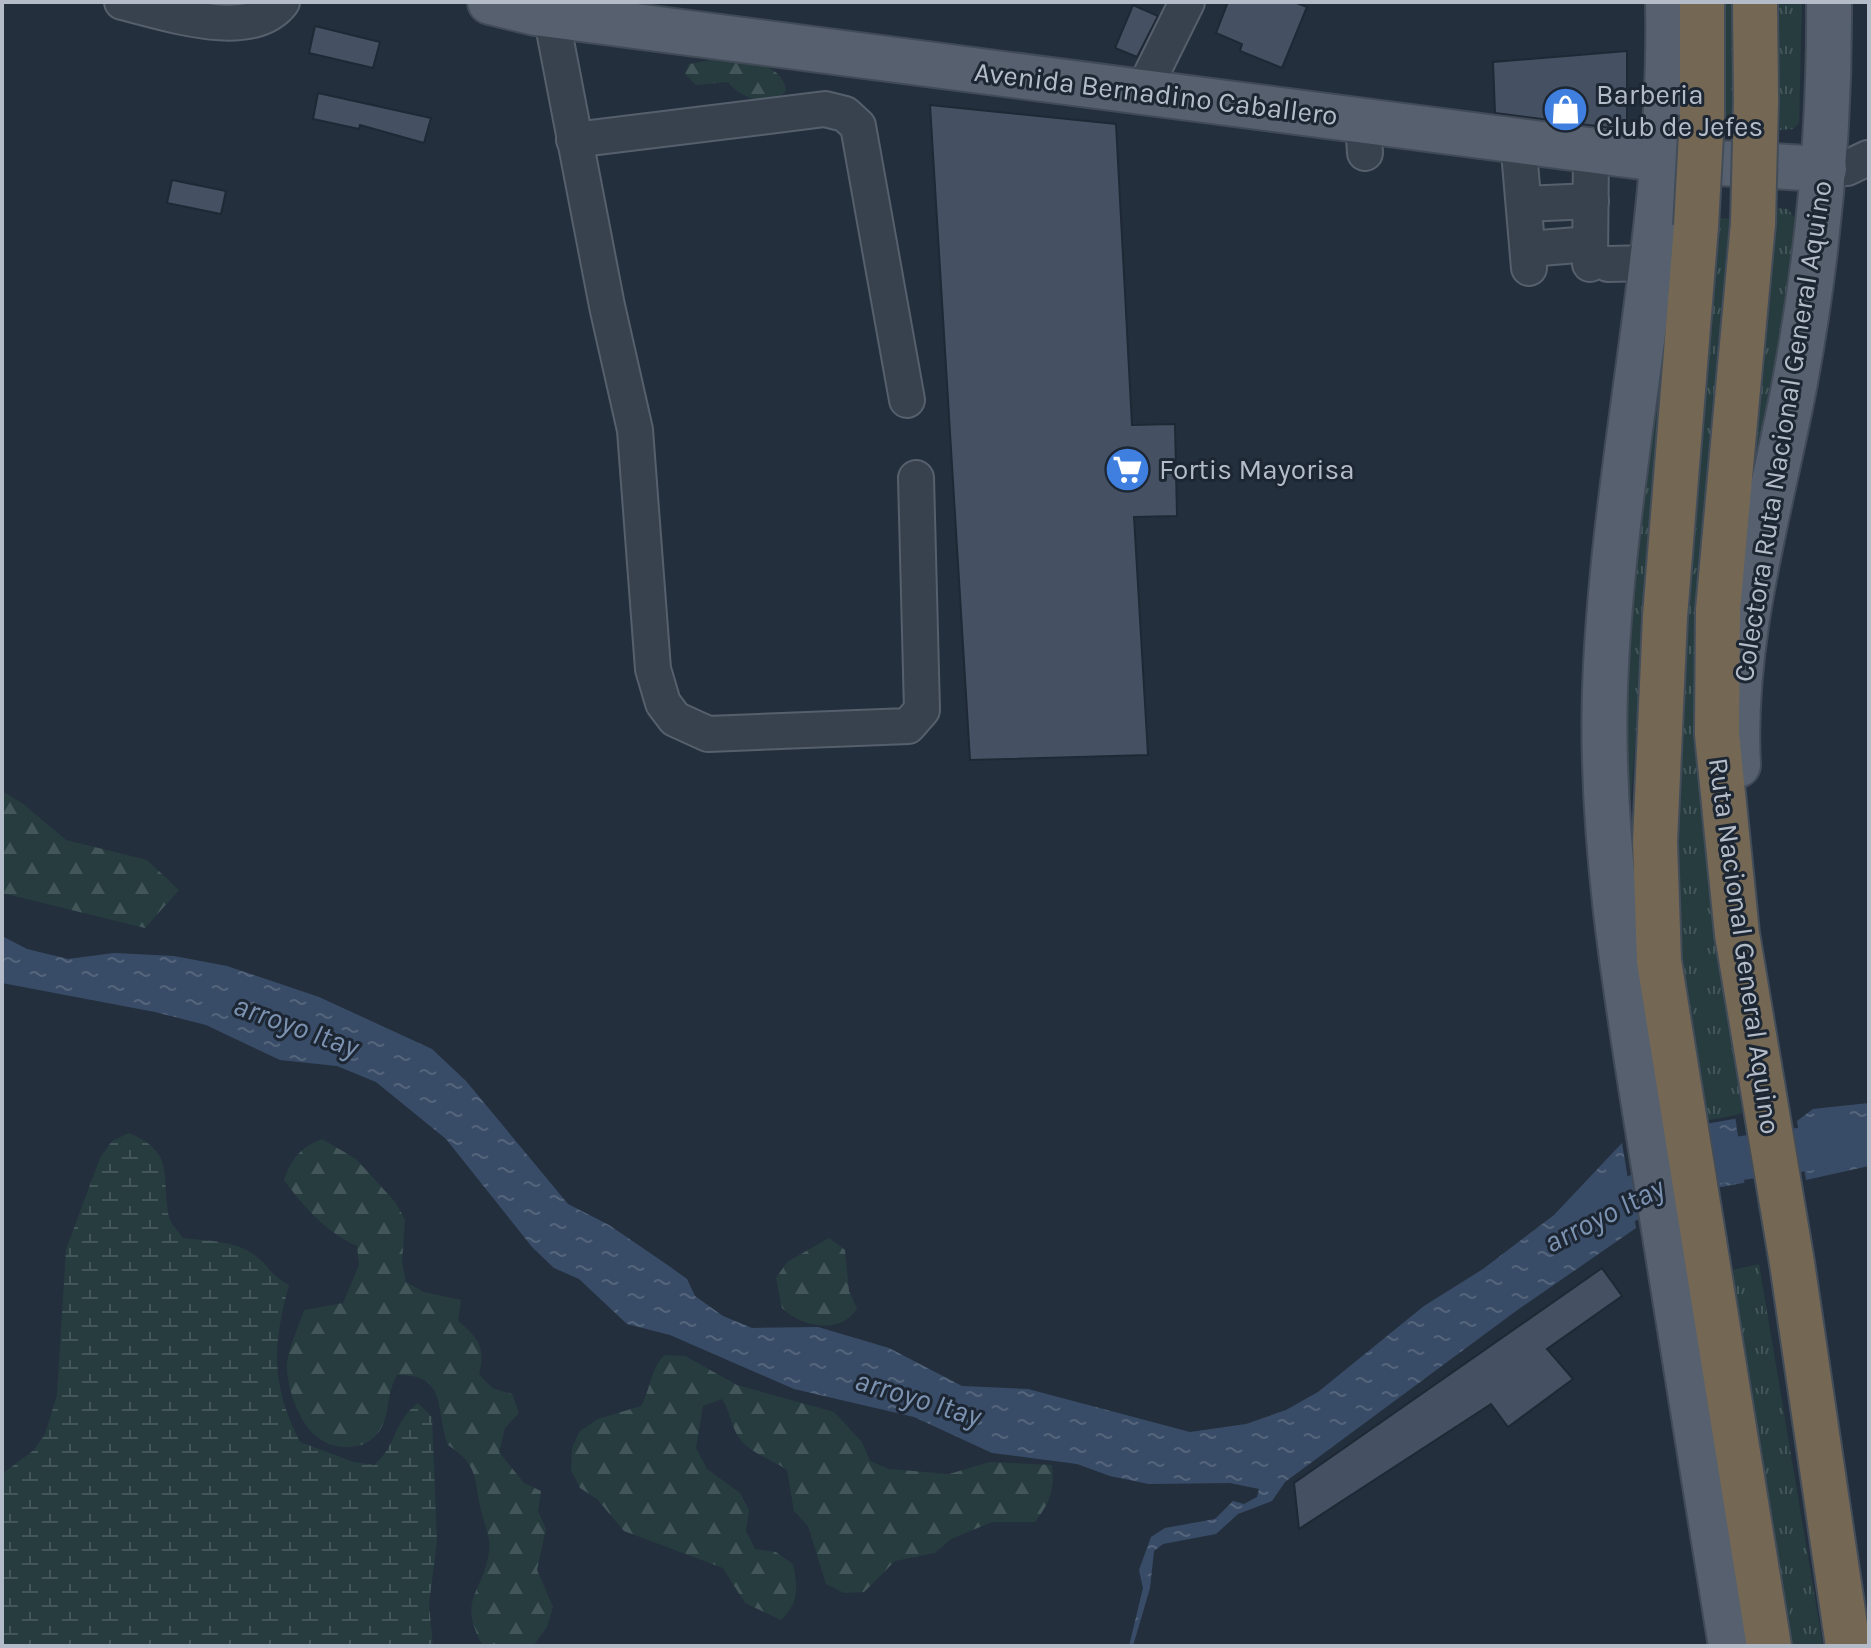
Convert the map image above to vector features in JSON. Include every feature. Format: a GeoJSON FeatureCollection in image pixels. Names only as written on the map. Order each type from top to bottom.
{"type":"FeatureCollection","features":[{"type":"Feature","properties":{"kind":"highway"},"geometry":{"type":"LineString","coordinates":[[1702,2],[1702,116],[1696,226],[1665,617],[1655,842],[1664,1120],[1691,1280],[1769,1646]]}},
{"type":"Feature","properties":{"kind":"highway","name":"Ruta Nacional General Aquino"},"geometry":{"type":"LineString","coordinates":[[1755,2],[1753,223],[1718,610],[1717,734],[1737,934],[1792,1263],[1848,1646]]}},
{"type":"Feature","properties":{"kind":"main road","name":"Avenida Bernadino Caballero"},"geometry":{"type":"LineString","coordinates":[[490,2],[1143,91],[1364,136],[1519,149],[1591,173],[1665,160],[1843,169]]}},
{"type":"Feature","properties":{"kind":"main road"},"geometry":{"type":"LineString","coordinates":[[1664,1120],[1623,973],[1607,827],[1605,691],[1613,559],[1665,160],[1670,82],[1668,2]]}},
{"type":"Feature","properties":{"kind":"main road","name":"Colectora Ruta Nacional General Aquino"},"geometry":{"type":"LineString","coordinates":[[1811,2],[1843,169]]}},
{"type":"Feature","properties":{"kind":"main road","name":"Colectora Ruta Nacional General Aquino"},"geometry":{"type":"LineString","coordinates":[[1763,1099],[1737,741],[1743,648],[1795,380],[1843,169],[1829,2]]}},
{"type":"Feature","properties":{"kind":"main road"},"geometry":{"type":"LineString","coordinates":[[1691,1280],[1731,1646]]}},
{"type":"Feature","properties":{"kind":"street"},"geometry":{"type":"LineString","coordinates":[[122,2],[239,25],[273,13],[282,2]]}},
{"type":"Feature","properties":{"kind":"street"},"geometry":{"type":"LineString","coordinates":[[1143,91],[1187,2]]}},
{"type":"Feature","properties":{"kind":"street"},"geometry":{"type":"LineString","coordinates":[[540,10],[574,140],[639,456],[653,669],[663,703],[675,719],[708,734],[908,726],[917,720],[922,710],[916,478]]}},
{"type":"Feature","properties":{"kind":"street"},"geometry":{"type":"LineString","coordinates":[[574,140],[825,109],[845,114],[858,126],[907,400]]}},
{"type":"Feature","properties":{"kind":"street"},"geometry":{"type":"LineString","coordinates":[[1519,149],[1529,259],[1596,257],[1652,263]]}},
{"type":"Feature","properties":{"kind":"street"},"geometry":{"type":"LineString","coordinates":[[1524,204],[1591,173],[1596,257]]}},
{"type":"Feature","properties":{"kind":"green space"},"geometry":{"type":"Polygon","coordinates":[[[1715,2],[1739,2],[1743,117],[1718,117],[1715,2]]]}},
{"type":"Feature","properties":{"kind":"green space"},"geometry":{"type":"Polygon","coordinates":[[[1777,2],[1802,2],[1799,123],[1793,129],[1780,130],[1777,2]]]}},
{"type":"Feature","properties":{"kind":"green space"},"geometry":{"type":"Polygon","coordinates":[[[728,57],[764,65],[779,75],[786,91],[772,99],[756,100],[728,82],[696,85],[685,74],[689,64],[728,57]]]}},
{"type":"Feature","properties":{"kind":"green space"},"geometry":{"type":"Polygon","coordinates":[[[1775,208],[1788,209],[1796,220],[1792,306],[1760,455],[1755,439],[1775,208]]]}},
{"type":"Feature","properties":{"kind":"green space"},"geometry":{"type":"Polygon","coordinates":[[[1714,218],[1738,219],[1731,1032],[1742,1114],[1698,1122],[1678,990],[1669,842],[1714,218]]]}},
{"type":"Feature","properties":{"kind":"green space"},"geometry":{"type":"Polygon","coordinates":[[[1661,394],[1626,864],[1624,626],[1647,440],[1661,394]]]}},
{"type":"Feature","properties":{"kind":"green space"},"geometry":{"type":"Polygon","coordinates":[[[2,791],[22,803],[66,840],[147,860],[179,890],[145,928],[2,893],[2,791]]]}},
{"type":"Feature","properties":{"kind":"green space"},"geometry":{"type":"Polygon","coordinates":[[[129,1133],[144,1140],[160,1157],[164,1167],[169,1217],[183,1238],[239,1247],[256,1256],[289,1285],[279,1328],[277,1365],[284,1402],[300,1442],[354,1462],[374,1465],[388,1449],[403,1418],[418,1403],[432,1417],[437,1541],[429,1604],[433,1646],[2,1646],[2,1474],[34,1450],[45,1434],[57,1395],[66,1249],[100,1158],[112,1141],[129,1133]]]}},
{"type":"Feature","properties":{"kind":"green space"},"geometry":{"type":"Polygon","coordinates":[[[322,1139],[356,1159],[396,1203],[405,1220],[402,1262],[406,1282],[424,1292],[461,1300],[458,1321],[479,1344],[479,1374],[492,1388],[512,1394],[519,1413],[505,1428],[499,1452],[524,1483],[541,1491],[538,1511],[546,1529],[537,1570],[553,1607],[547,1627],[533,1646],[483,1646],[475,1630],[472,1606],[486,1565],[488,1537],[474,1475],[466,1460],[448,1445],[437,1396],[432,1387],[425,1380],[397,1375],[378,1433],[364,1444],[346,1447],[332,1445],[311,1431],[292,1396],[287,1363],[304,1310],[343,1303],[359,1265],[357,1246],[316,1218],[284,1180],[298,1155],[322,1139]]]}},
{"type":"Feature","properties":{"kind":"green space"},"geometry":{"type":"Polygon","coordinates":[[[829,1238],[845,1250],[849,1291],[857,1309],[849,1317],[831,1325],[810,1324],[782,1308],[776,1278],[787,1262],[829,1238]]]}},
{"type":"Feature","properties":{"kind":"green space"},"geometry":{"type":"Polygon","coordinates":[[[1759,1264],[1823,1646],[1785,1646],[1723,1272],[1759,1264]]]}},
{"type":"Feature","properties":{"kind":"green space"},"geometry":{"type":"Polygon","coordinates":[[[664,1355],[685,1356],[737,1385],[834,1412],[862,1442],[870,1461],[889,1469],[949,1474],[990,1462],[1052,1465],[1050,1495],[1035,1522],[992,1522],[951,1539],[935,1553],[895,1561],[864,1592],[844,1593],[826,1584],[808,1526],[794,1511],[787,1470],[742,1442],[722,1399],[703,1406],[696,1448],[707,1469],[740,1493],[749,1510],[746,1531],[755,1549],[776,1552],[793,1564],[796,1595],[781,1620],[745,1603],[723,1568],[624,1531],[597,1499],[580,1488],[571,1470],[572,1448],[580,1431],[598,1419],[641,1406],[664,1355]]]}},
{"type":"Feature","properties":{"kind":"water"},"geometry":{"type":"Polygon","coordinates":[[[2,936],[27,949],[68,959],[114,953],[174,956],[227,966],[319,997],[432,1049],[466,1081],[568,1204],[609,1225],[687,1279],[695,1296],[723,1316],[752,1328],[818,1327],[889,1348],[962,1386],[1028,1389],[1190,1432],[1246,1424],[1286,1410],[1318,1392],[1424,1306],[1483,1269],[1554,1215],[1622,1143],[1636,1228],[1516,1311],[1285,1482],[1272,1501],[1238,1514],[1216,1534],[1163,1544],[1154,1551],[1150,1588],[1133,1646],[1129,1646],[1143,1588],[1139,1570],[1151,1537],[1165,1528],[1215,1519],[1233,1501],[1244,1504],[1257,1497],[1259,1489],[1230,1483],[1149,1484],[1110,1476],[1077,1464],[992,1453],[914,1417],[794,1389],[670,1335],[627,1324],[579,1279],[554,1268],[532,1247],[446,1139],[376,1082],[337,1066],[280,1060],[206,1025],[155,1012],[2,983],[2,936]]]}},
{"type":"Feature","properties":{"kind":"water"},"geometry":{"type":"Polygon","coordinates":[[[1869,1103],[1869,1166],[1806,1180],[1797,1121],[1813,1109],[1869,1103]]]}},
{"type":"Feature","properties":{"kind":"water"},"geometry":{"type":"Polygon","coordinates":[[[1745,1117],[1754,1181],[1710,1189],[1700,1125],[1745,1117]]]}},
{"type":"Feature","properties":{"kind":"pier"},"geometry":{"type":"Polygon","coordinates":[[[1745,1113],[1757,1183],[1745,1186],[1735,1115],[1745,1113]]]}},
{"type":"Feature","properties":{"kind":"building"},"geometry":{"type":"Polygon","coordinates":[[[1228,2],[1294,2],[1307,7],[1282,68],[1240,51],[1242,44],[1216,33],[1228,2]]]}},
{"type":"Feature","properties":{"kind":"building"},"geometry":{"type":"Polygon","coordinates":[[[1133,5],[1158,16],[1137,57],[1115,48],[1133,5]]]}},
{"type":"Feature","properties":{"kind":"building"},"geometry":{"type":"Polygon","coordinates":[[[315,26],[380,42],[373,68],[309,53],[315,26]]]}},
{"type":"Feature","properties":{"kind":"building"},"geometry":{"type":"Polygon","coordinates":[[[1627,51],[1627,130],[1495,113],[1493,62],[1627,51]]]}},
{"type":"Feature","properties":{"kind":"building"},"geometry":{"type":"Polygon","coordinates":[[[318,93],[431,118],[424,143],[360,125],[359,129],[313,119],[318,93]]]}},
{"type":"Feature","properties":{"kind":"building"},"geometry":{"type":"Polygon","coordinates":[[[930,105],[1116,124],[1132,425],[1175,424],[1177,516],[1134,517],[1148,755],[970,760],[930,105]]]}},
{"type":"Feature","properties":{"kind":"building"},"geometry":{"type":"Polygon","coordinates":[[[172,180],[226,191],[221,214],[167,203],[172,180]]]}},
{"type":"Feature","properties":{"kind":"building"},"geometry":{"type":"Polygon","coordinates":[[[1602,1268],[1622,1296],[1547,1349],[1573,1379],[1508,1427],[1491,1404],[1299,1529],[1294,1483],[1602,1268]]]}},
{"type":"Feature","properties":{"kind":"waterway","name":"arroyo Itay"},"geometry":{"type":"LineString","coordinates":[[1579,1222],[1714,1162],[1869,1140]]}},
{"type":"Feature","properties":{"kind":"place","name":"Barberia Club de Jefes"},"geometry":{"type":"Point","coordinates":[1565,110]}},
{"type":"Feature","properties":{"kind":"place","name":"Fortis Mayorisa"},"geometry":{"type":"Point","coordinates":[1128,469]}}]}
